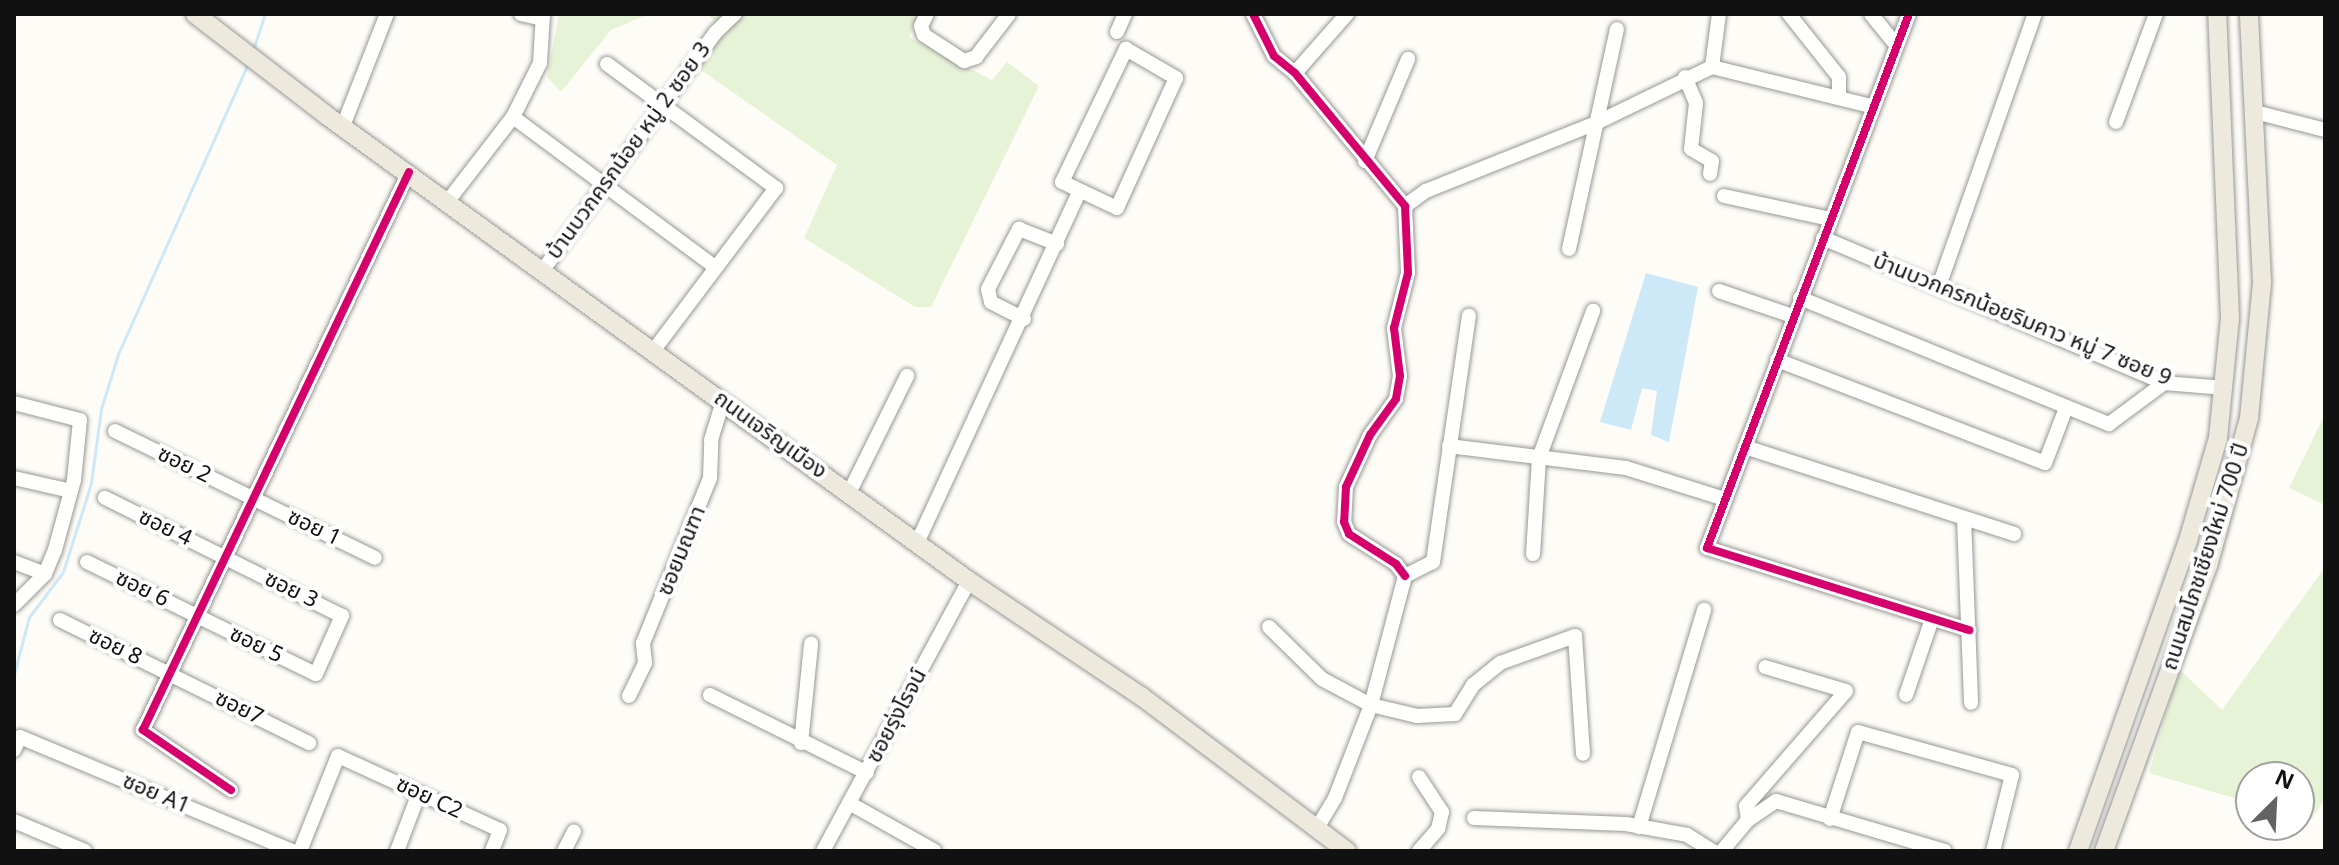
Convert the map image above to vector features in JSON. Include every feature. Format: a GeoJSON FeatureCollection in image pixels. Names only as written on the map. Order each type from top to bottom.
{"type":"FeatureCollection","features":[{"type":"Feature","properties":{"kind":"main road","name":"ถนนเจริญเมือง"},"geometry":{"type":"LineString","coordinates":[[195,14],[343,126],[969,581],[1141,696],[1347,851]]}},
{"type":"Feature","properties":{"kind":"main road","name":"ถนนสมโภชเชียงใหม่ 700 ปี"},"geometry":{"type":"LineString","coordinates":[[2078,851],[2187,544],[2218,438],[2230,318],[2217,14]]}},
{"type":"Feature","properties":{"kind":"main road","name":"ถนนสมโภชเชียงใหม่ 700 ปี"},"geometry":{"type":"LineString","coordinates":[[2104,851],[2208,566],[2249,418],[2262,282],[2249,14]]}},
{"type":"Feature","properties":{"kind":"main road"},"geometry":{"type":"LineString","coordinates":[[2066,851],[2101,785]]}},
{"type":"Feature","properties":{"kind":"main road"},"geometry":{"type":"LineString","coordinates":[[2118,851],[2126,793]]}},
{"type":"Feature","properties":{"kind":"street"},"geometry":{"type":"LineString","coordinates":[[343,126],[387,14]]}},
{"type":"Feature","properties":{"kind":"street"},"geometry":{"type":"LineString","coordinates":[[448,201],[513,117],[540,63],[542,17],[521,14]]}},
{"type":"Feature","properties":{"kind":"street","name":"บ้านบวกครกน้อย หมู่ 2 ซอย 3"},"geometry":{"type":"LineString","coordinates":[[543,270],[715,33],[735,14]]}},
{"type":"Feature","properties":{"kind":"street"},"geometry":{"type":"LineString","coordinates":[[926,16],[924,35],[964,61],[976,57],[1009,14]]}},
{"type":"Feature","properties":{"kind":"street"},"geometry":{"type":"LineString","coordinates":[[1117,32],[1125,14]]}},
{"type":"Feature","properties":{"kind":"street"},"geometry":{"type":"LineString","coordinates":[[1253,14],[1262,40],[1295,73],[1405,206],[1408,273],[1394,328],[1400,376],[1396,399],[1370,435],[1346,487],[1344,522],[1349,534],[1396,564],[1405,576]]}},
{"type":"Feature","properties":{"kind":"street"},"geometry":{"type":"LineString","coordinates":[[1295,73],[1347,14]]}},
{"type":"Feature","properties":{"kind":"street"},"geometry":{"type":"LineString","coordinates":[[1712,67],[1719,14]]}},
{"type":"Feature","properties":{"kind":"street"},"geometry":{"type":"LineString","coordinates":[[1789,14],[1839,77],[1839,98]]}},
{"type":"Feature","properties":{"kind":"street"},"geometry":{"type":"LineString","coordinates":[[1871,14],[1896,45]]}},
{"type":"Feature","properties":{"kind":"street"},"geometry":{"type":"LineString","coordinates":[[1908,14],[1707,548],[1969,630]]}},
{"type":"Feature","properties":{"kind":"street"},"geometry":{"type":"LineString","coordinates":[[1939,286],[2035,14]]}},
{"type":"Feature","properties":{"kind":"street"},"geometry":{"type":"LineString","coordinates":[[2116,122],[2156,14]]}},
{"type":"Feature","properties":{"kind":"street"},"geometry":{"type":"LineString","coordinates":[[1569,249],[1617,29]]}},
{"type":"Feature","properties":{"kind":"street"},"geometry":{"type":"LineString","coordinates":[[1126,49],[1176,78],[1117,208],[1080,191],[1062,182],[1126,49]]}},
{"type":"Feature","properties":{"kind":"street"},"geometry":{"type":"LineString","coordinates":[[1365,161],[1408,59]]}},
{"type":"Feature","properties":{"kind":"street"},"geometry":{"type":"LineString","coordinates":[[607,64],[776,188],[654,350]]}},
{"type":"Feature","properties":{"kind":"street"},"geometry":{"type":"LineString","coordinates":[[1405,206],[1426,191],[1596,123],[1685,77],[1712,67],[1871,106]]}},
{"type":"Feature","properties":{"kind":"street"},"geometry":{"type":"LineString","coordinates":[[1685,77],[1696,103],[1691,149],[1712,161],[1710,174]]}},
{"type":"Feature","properties":{"kind":"street"},"geometry":{"type":"LineString","coordinates":[[2255,112],[2325,130]]}},
{"type":"Feature","properties":{"kind":"street"},"geometry":{"type":"LineString","coordinates":[[513,117],[603,187],[715,267]]}},
{"type":"Feature","properties":{"kind":"street"},"geometry":{"type":"LineString","coordinates":[[231,790],[143,730],[409,172]]}},
{"type":"Feature","properties":{"kind":"street"},"geometry":{"type":"LineString","coordinates":[[917,543],[1024,319],[1080,191]]}},
{"type":"Feature","properties":{"kind":"street"},"geometry":{"type":"LineString","coordinates":[[1724,196],[1830,219]]}},
{"type":"Feature","properties":{"kind":"street"},"geometry":{"type":"LineString","coordinates":[[1024,319],[991,302],[988,289],[1019,229],[1057,244]]}},
{"type":"Feature","properties":{"kind":"street","name":"บ้านบวกครกน้อยริมคาว หมู่ 7 ซอย 9"},"geometry":{"type":"LineString","coordinates":[[1823,238],[2164,383],[2225,388]]}},
{"type":"Feature","properties":{"kind":"street"},"geometry":{"type":"LineString","coordinates":[[1719,291],[1793,316]]}},
{"type":"Feature","properties":{"kind":"street"},"geometry":{"type":"LineString","coordinates":[[1800,298],[2109,424],[2164,383]]}},
{"type":"Feature","properties":{"kind":"street"},"geometry":{"type":"LineString","coordinates":[[1533,554],[1539,458],[1593,311]]}},
{"type":"Feature","properties":{"kind":"street"},"geometry":{"type":"LineString","coordinates":[[1317,828],[1335,798],[1371,705],[1405,576],[1433,562],[1469,316]]}},
{"type":"Feature","properties":{"kind":"street"},"geometry":{"type":"LineString","coordinates":[[1777,360],[2045,463],[2066,408]]}},
{"type":"Feature","properties":{"kind":"street"},"geometry":{"type":"LineString","coordinates":[[849,493],[907,376]]}},
{"type":"Feature","properties":{"kind":"street","name":"ซอยมณฑา"},"geometry":{"type":"LineString","coordinates":[[629,696],[645,663],[643,643],[710,478],[711,440],[723,401]]}},
{"type":"Feature","properties":{"kind":"street"},"geometry":{"type":"LineString","coordinates":[[14,403],[80,420],[71,491],[45,574],[14,605]]}},
{"type":"Feature","properties":{"kind":"street","name":"ซอย 2"},"geometry":{"type":"LineString","coordinates":[[115,431],[253,498]]}},
{"type":"Feature","properties":{"kind":"street"},"geometry":{"type":"LineString","coordinates":[[1449,446],[1626,468],[1725,499]]}},
{"type":"Feature","properties":{"kind":"street"},"geometry":{"type":"LineString","coordinates":[[1745,447],[2014,534]]}},
{"type":"Feature","properties":{"kind":"street"},"geometry":{"type":"LineString","coordinates":[[14,478],[71,491]]}},
{"type":"Feature","properties":{"kind":"street","name":"ซอย 4"},"geometry":{"type":"LineString","coordinates":[[105,498],[225,557]]}},
{"type":"Feature","properties":{"kind":"street","name":"ซอย 1"},"geometry":{"type":"LineString","coordinates":[[253,498],[375,558]]}},
{"type":"Feature","properties":{"kind":"street"},"geometry":{"type":"LineString","coordinates":[[1964,518],[1971,703]]}},
{"type":"Feature","properties":{"kind":"street","name":"ซอย 3"},"geometry":{"type":"LineString","coordinates":[[225,557],[342,616],[316,674]]}},
{"type":"Feature","properties":{"kind":"street"},"geometry":{"type":"LineString","coordinates":[[14,562],[45,574]]}},
{"type":"Feature","properties":{"kind":"street","name":"ซอย 6"},"geometry":{"type":"LineString","coordinates":[[87,562],[197,616]]}},
{"type":"Feature","properties":{"kind":"street","name":"ซอยรุ่งโรจน์"},"geometry":{"type":"LineString","coordinates":[[823,851],[969,581]]}},
{"type":"Feature","properties":{"kind":"street"},"geometry":{"type":"LineString","coordinates":[[1639,827],[1704,610]]}},
{"type":"Feature","properties":{"kind":"street","name":"ซอย 5"},"geometry":{"type":"LineString","coordinates":[[197,616],[316,674]]}},
{"type":"Feature","properties":{"kind":"street"},"geometry":{"type":"LineString","coordinates":[[1906,695],[1932,619]]}},
{"type":"Feature","properties":{"kind":"street","name":"ซอย 8"},"geometry":{"type":"LineString","coordinates":[[60,620],[170,674]]}},
{"type":"Feature","properties":{"kind":"street"},"geometry":{"type":"LineString","coordinates":[[1269,627],[1308,669],[1371,705],[1417,716],[1455,714],[1473,685],[1500,663],[1575,636],[1583,754]]}},
{"type":"Feature","properties":{"kind":"street"},"geometry":{"type":"LineString","coordinates":[[801,743],[811,644]]}},
{"type":"Feature","properties":{"kind":"street"},"geometry":{"type":"LineString","coordinates":[[1748,820],[1746,806],[1846,691],[1765,667]]}},
{"type":"Feature","properties":{"kind":"street","name":"ซอย7"},"geometry":{"type":"LineString","coordinates":[[170,674],[309,743]]}},
{"type":"Feature","properties":{"kind":"street"},"geometry":{"type":"LineString","coordinates":[[710,695],[801,743],[821,747],[867,773]]}},
{"type":"Feature","properties":{"kind":"street"},"geometry":{"type":"LineString","coordinates":[[1830,819],[1858,732],[2012,775],[1993,851]]}},
{"type":"Feature","properties":{"kind":"street","name":"ซอย A1"},"geometry":{"type":"LineString","coordinates":[[17,743],[292,851]]}},
{"type":"Feature","properties":{"kind":"street","name":"ซอย C2"},"geometry":{"type":"LineString","coordinates":[[300,851],[338,756],[500,830],[492,851]]}},
{"type":"Feature","properties":{"kind":"street"},"geometry":{"type":"LineString","coordinates":[[1419,777],[1442,812],[1438,829],[1419,851]]}},
{"type":"Feature","properties":{"kind":"street"},"geometry":{"type":"LineString","coordinates":[[397,851],[419,793]]}},
{"type":"Feature","properties":{"kind":"street"},"geometry":{"type":"LineString","coordinates":[[1722,851],[1748,820],[1776,801],[1945,851]]}},
{"type":"Feature","properties":{"kind":"street"},"geometry":{"type":"LineString","coordinates":[[849,803],[935,851]]}},
{"type":"Feature","properties":{"kind":"street"},"geometry":{"type":"LineString","coordinates":[[1474,818],[1639,827],[1687,835],[1713,851]]}},
{"type":"Feature","properties":{"kind":"street"},"geometry":{"type":"LineString","coordinates":[[14,821],[85,851]]}},
{"type":"Feature","properties":{"kind":"street"},"geometry":{"type":"LineString","coordinates":[[564,851],[574,831]]}},
{"type":"Feature","properties":{"kind":"green space"},"geometry":{"type":"Polygon","coordinates":[[[559,14],[649,14],[611,30],[561,92],[547,77],[559,14]]]}},
{"type":"Feature","properties":{"kind":"green space"},"geometry":{"type":"Polygon","coordinates":[[[707,14],[919,14],[909,37],[992,80],[1007,62],[1039,86],[931,307],[915,307],[804,238],[837,165],[698,68],[722,28],[707,14]]]}},
{"type":"Feature","properties":{"kind":"green space"},"geometry":{"type":"Polygon","coordinates":[[[2325,414],[2325,505],[2289,488],[2325,414]]]}},
{"type":"Feature","properties":{"kind":"green space"},"geometry":{"type":"Polygon","coordinates":[[[2325,567],[2325,799],[2315,814],[2315,761],[2235,761],[2235,798],[2149,773],[2179,669],[2222,710],[2325,567]]]}},
{"type":"Feature","properties":{"kind":"water"},"geometry":{"type":"Polygon","coordinates":[[[1646,273],[1698,287],[1669,442],[1651,435],[1657,391],[1642,388],[1631,430],[1600,422],[1646,273]]]}},
{"type":"Feature","properties":{"kind":"waterway"},"geometry":{"type":"LineString","coordinates":[[254,47],[265,14]]}},
{"type":"Feature","properties":{"kind":"waterway"},"geometry":{"type":"LineString","coordinates":[[14,674],[29,617],[63,572],[91,483],[101,409],[118,354],[247,66]]}},
{"type":"Feature","properties":{"kind":"cycle path"},"geometry":{"type":"LineString","coordinates":[[1253,14],[1274,56],[1295,73],[1405,206],[1408,273],[1394,328],[1400,376],[1396,399],[1370,435],[1346,487],[1344,522],[1349,534],[1396,564],[1405,576]]}},
{"type":"Feature","properties":{"kind":"cycle path"},"geometry":{"type":"LineString","coordinates":[[1909,14],[1707,548],[1969,630]]}},
{"type":"Feature","properties":{"kind":"cycle path"},"geometry":{"type":"LineString","coordinates":[[231,790],[143,730],[409,172]]}}]}
